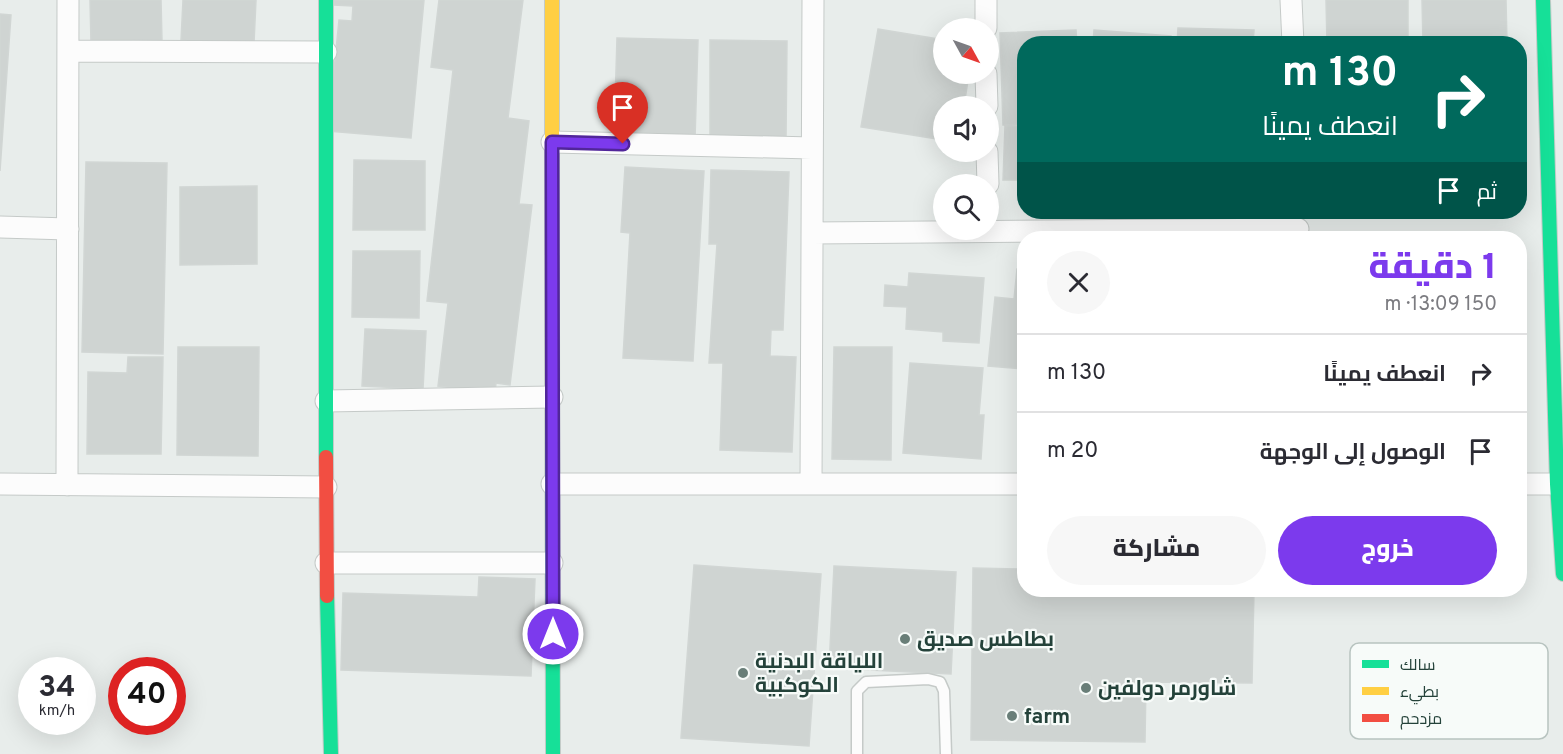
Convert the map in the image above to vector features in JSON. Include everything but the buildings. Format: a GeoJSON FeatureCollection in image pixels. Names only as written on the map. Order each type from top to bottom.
{"type":"FeatureCollection","features":[{"type":"Feature","properties":{"kind":"street"},"geometry":{"type":"LineString","coordinates":[[67,485],[68,0]]}},
{"type":"Feature","properties":{"kind":"street"},"geometry":{"type":"LineString","coordinates":[[326,0],[326,563],[331,754]]}},
{"type":"Feature","properties":{"kind":"street"},"geometry":{"type":"LineString","coordinates":[[552,0],[553,754]]}},
{"type":"Feature","properties":{"kind":"street"},"geometry":{"type":"LineString","coordinates":[[811,484],[813,0]]}},
{"type":"Feature","properties":{"kind":"street"},"geometry":{"type":"LineString","coordinates":[[986,0],[986,18]]}},
{"type":"Feature","properties":{"kind":"street"},"geometry":{"type":"LineString","coordinates":[[1291,0],[1293,36]]}},
{"type":"Feature","properties":{"kind":"street"},"geometry":{"type":"LineString","coordinates":[[1543,0],[1557,484],[1563,574]]}},
{"type":"Feature","properties":{"kind":"street"},"geometry":{"type":"LineString","coordinates":[[68,51],[326,52]]}},
{"type":"Feature","properties":{"kind":"street"},"geometry":{"type":"LineString","coordinates":[[552,142],[812,148]]}},
{"type":"Feature","properties":{"kind":"street"},"geometry":{"type":"LineString","coordinates":[[999,231],[1298,226]]}},
{"type":"Feature","properties":{"kind":"street"},"geometry":{"type":"LineString","coordinates":[[0,227],[68,229]]}},
{"type":"Feature","properties":{"kind":"street"},"geometry":{"type":"LineString","coordinates":[[812,233],[933,232]]}},
{"type":"Feature","properties":{"kind":"street"},"geometry":{"type":"LineString","coordinates":[[326,401],[552,397]]}},
{"type":"Feature","properties":{"kind":"street"},"geometry":{"type":"LineString","coordinates":[[0,484],[327,487]]}},
{"type":"Feature","properties":{"kind":"street"},"geometry":{"type":"LineString","coordinates":[[552,484],[1017,484]]}},
{"type":"Feature","properties":{"kind":"street"},"geometry":{"type":"LineString","coordinates":[[1527,484],[1557,484]]}},
{"type":"Feature","properties":{"kind":"street"},"geometry":{"type":"LineString","coordinates":[[326,563],[552,563]]}},
{"type":"Feature","properties":{"kind":"lane"},"geometry":{"type":"LineString","coordinates":[[857,754],[857,691],[866,682],[927,679],[940,682],[944,691],[946,754]]}},
{"type":"Feature","properties":{"kind":"traffic: fast"},"geometry":{"type":"LineString","coordinates":[[326,0],[326,457]]}},
{"type":"Feature","properties":{"kind":"traffic: fast"},"geometry":{"type":"LineString","coordinates":[[1543,0],[1557,484],[1563,574]]}},
{"type":"Feature","properties":{"kind":"traffic: fast"},"geometry":{"type":"LineString","coordinates":[[552,329],[553,754]]}},
{"type":"Feature","properties":{"kind":"traffic: fast"},"geometry":{"type":"LineString","coordinates":[[327,596],[331,754]]}},
{"type":"Feature","properties":{"kind":"traffic: slow"},"geometry":{"type":"LineString","coordinates":[[552,0],[552,329]]}},
{"type":"Feature","properties":{"kind":"traffic: jam"},"geometry":{"type":"LineString","coordinates":[[326,457],[327,596]]}},
{"type":"Feature","properties":{"kind":"place","name":"بطاطس صديق"},"geometry":{"type":"Point","coordinates":[905,639]}},
{"type":"Feature","properties":{"kind":"place","name":"اللياقة البدنية الكوكبية"},"geometry":{"type":"Point","coordinates":[743,673]}},
{"type":"Feature","properties":{"kind":"place","name":"شاورمر دولفين"},"geometry":{"type":"Point","coordinates":[1086,688]}},
{"type":"Feature","properties":{"kind":"place","name":"farm"},"geometry":{"type":"Point","coordinates":[1012,716]}},
{"type":"Feature","properties":{"kind":"route"},"geometry":{"type":"LineString","coordinates":[[553,634],[552,142],[623,144]]}}]}
